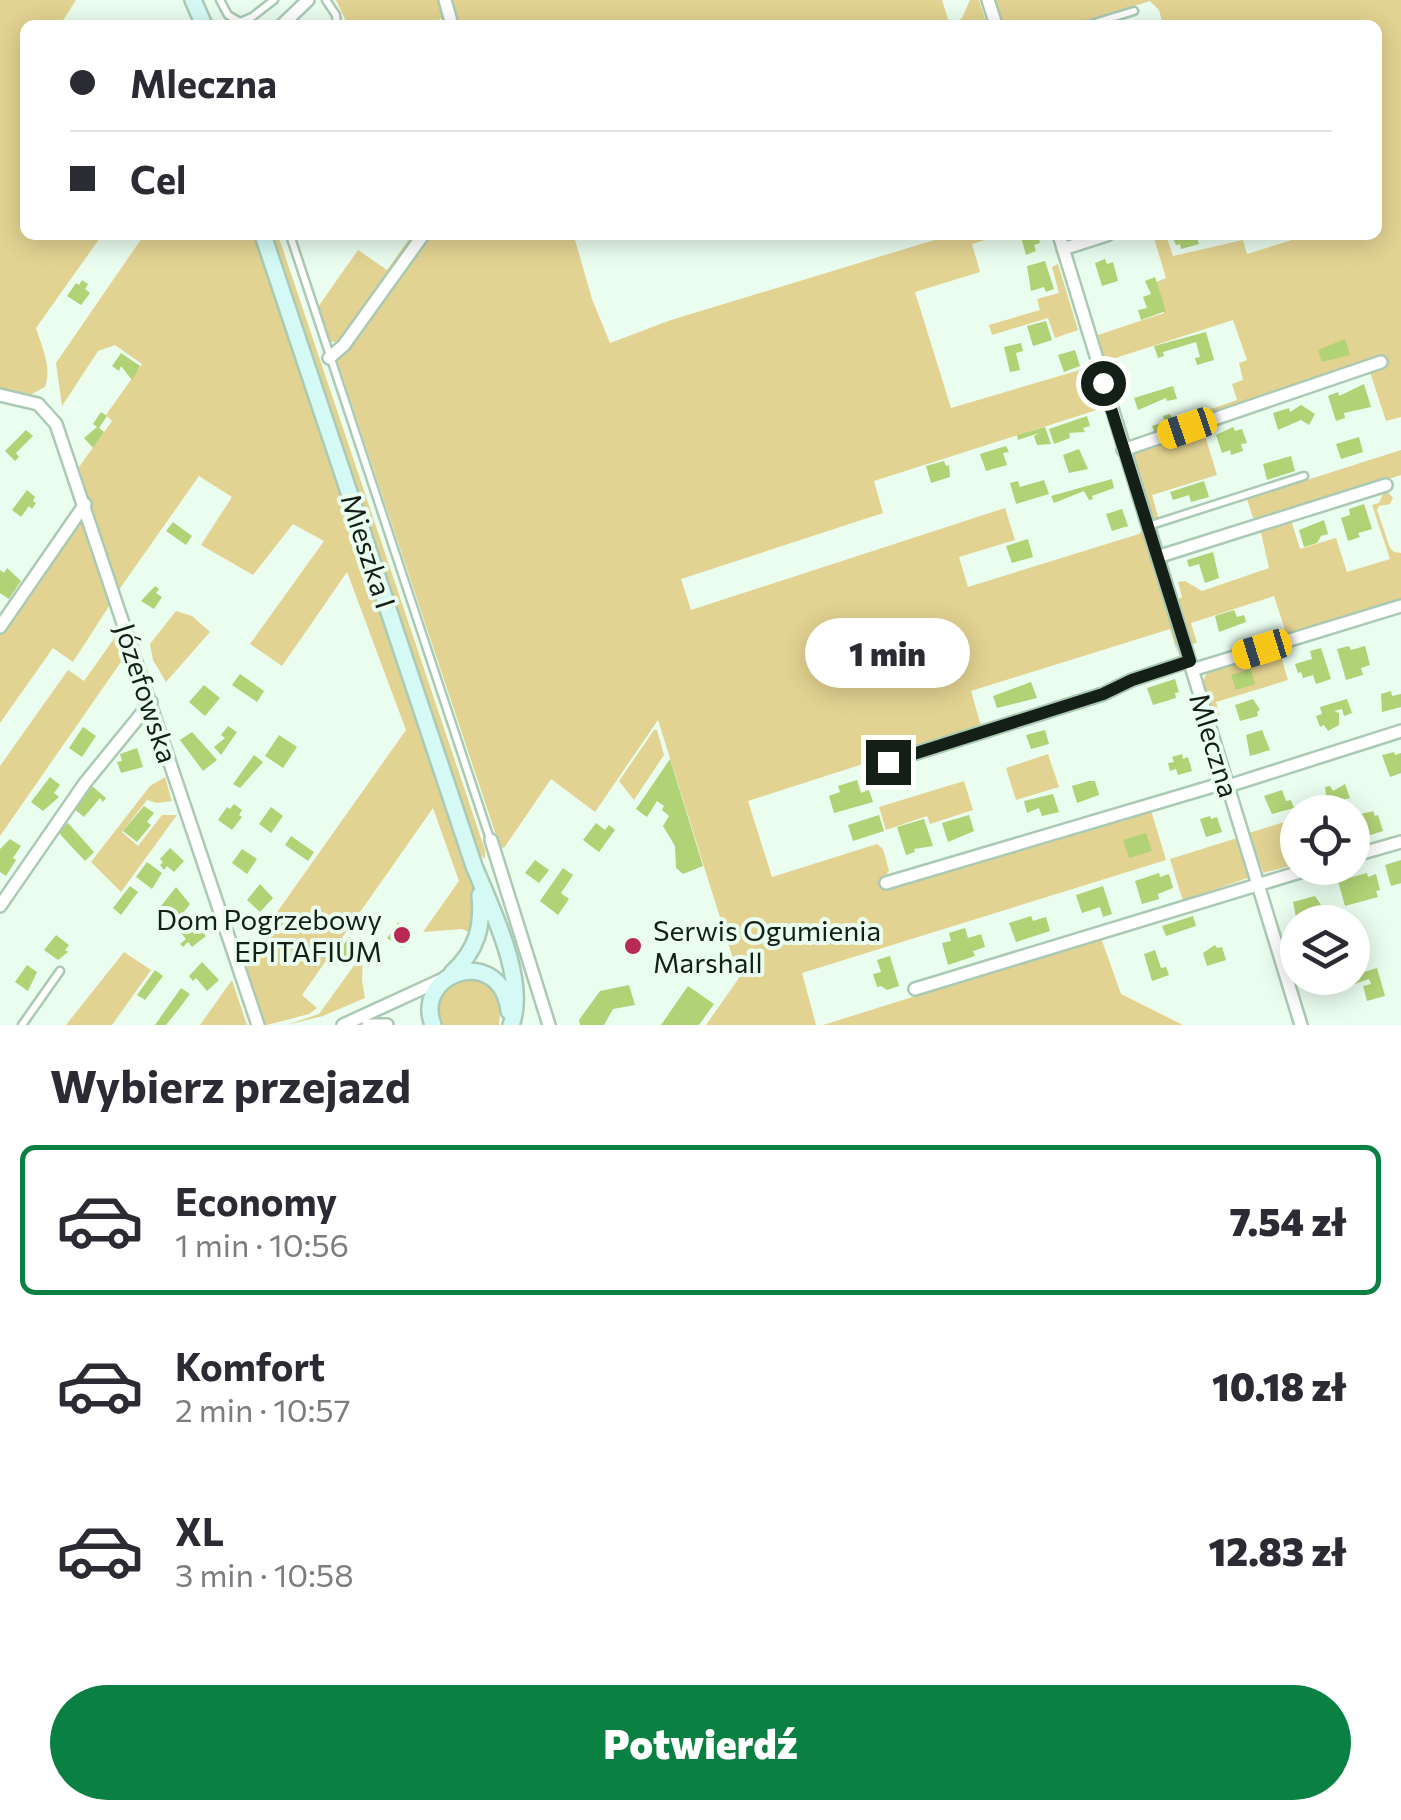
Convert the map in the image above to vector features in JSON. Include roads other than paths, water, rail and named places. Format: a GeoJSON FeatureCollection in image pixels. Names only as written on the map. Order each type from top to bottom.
{"type":"FeatureCollection","features":[{"type":"Feature","properties":{"kind":"street"},"geometry":{"type":"LineString","coordinates":[[289,20],[308,0]]}},
{"type":"Feature","properties":{"kind":"street","name":"Mieszka I"},"geometry":{"type":"LineString","coordinates":[[265,240],[474,866]]}},
{"type":"Feature","properties":{"kind":"street"},"geometry":{"type":"LineString","coordinates":[[329,358],[344,345],[419,240]]}},
{"type":"Feature","properties":{"kind":"street","name":"Mleczna"},"geometry":{"type":"LineString","coordinates":[[1060,240],[1301,1025]]}},
{"type":"Feature","properties":{"kind":"street"},"geometry":{"type":"LineString","coordinates":[[1063,249],[1091,240]]}},
{"type":"Feature","properties":{"kind":"street"},"geometry":{"type":"LineString","coordinates":[[1123,450],[1381,362]]}},
{"type":"Feature","properties":{"kind":"street","name":"Józefowska"},"geometry":{"type":"LineString","coordinates":[[0,395],[38,404],[52,417],[85,504],[258,1025]]}},
{"type":"Feature","properties":{"kind":"street"},"geometry":{"type":"LineString","coordinates":[[1157,558],[1386,484]]}},
{"type":"Feature","properties":{"kind":"street"},"geometry":{"type":"LineString","coordinates":[[0,627],[85,504]]}},
{"type":"Feature","properties":{"kind":"street"},"geometry":{"type":"LineString","coordinates":[[888,762],[1103,694],[1132,680],[1401,606]]}},
{"type":"Feature","properties":{"kind":"street"},"geometry":{"type":"LineString","coordinates":[[0,906],[85,783],[151,702]]}},
{"type":"Feature","properties":{"kind":"street"},"geometry":{"type":"LineString","coordinates":[[886,883],[1401,731]]}},
{"type":"Feature","properties":{"kind":"street"},"geometry":{"type":"LineString","coordinates":[[491,840],[550,1025]]}},
{"type":"Feature","properties":{"kind":"street"},"geometry":{"type":"LineString","coordinates":[[1370,851],[1401,842]]}},
{"type":"Feature","properties":{"kind":"street"},"geometry":{"type":"LineString","coordinates":[[474,866],[496,859]]}},
{"type":"Feature","properties":{"kind":"street"},"geometry":{"type":"LineString","coordinates":[[432,1025],[430,1005],[438,986],[460,966],[476,943],[481,905],[474,866]]}},
{"type":"Feature","properties":{"kind":"street"},"geometry":{"type":"LineString","coordinates":[[474,866],[502,938],[514,986],[516,1001],[510,1025]]}},
{"type":"Feature","properties":{"kind":"street"},"geometry":{"type":"LineString","coordinates":[[914,989],[1280,877]]}},
{"type":"Feature","properties":{"kind":"street"},"geometry":{"type":"LineString","coordinates":[[343,1025],[472,970],[492,978],[503,988],[510,1025]]}},
{"type":"Feature","properties":{"kind":"street"},"geometry":{"type":"LineString","coordinates":[[368,1025],[387,1025]]}},
{"type":"Feature","properties":{"kind":"lane"},"geometry":{"type":"LineString","coordinates":[[220,0],[228,15],[237,20]]}},
{"type":"Feature","properties":{"kind":"lane"},"geometry":{"type":"LineString","coordinates":[[245,20],[274,0]]}},
{"type":"Feature","properties":{"kind":"lane"},"geometry":{"type":"LineString","coordinates":[[1104,20],[1134,11]]}},
{"type":"Feature","properties":{"kind":"lane"},"geometry":{"type":"LineString","coordinates":[[292,240],[491,840]]}},
{"type":"Feature","properties":{"kind":"lane"},"geometry":{"type":"LineString","coordinates":[[1148,526],[1304,476]]}},
{"type":"Feature","properties":{"kind":"lane"},"geometry":{"type":"LineString","coordinates":[[22,1025],[60,971]]}},
{"type":"Feature","properties":{"kind":"place","name":"Dom Pogrzebowy EPITAFIUM"},"geometry":{"type":"Point","coordinates":[402,935]}},
{"type":"Feature","properties":{"kind":"place","name":"Serwis Ogumienia Marshall"},"geometry":{"type":"Point","coordinates":[633,946]}}]}
